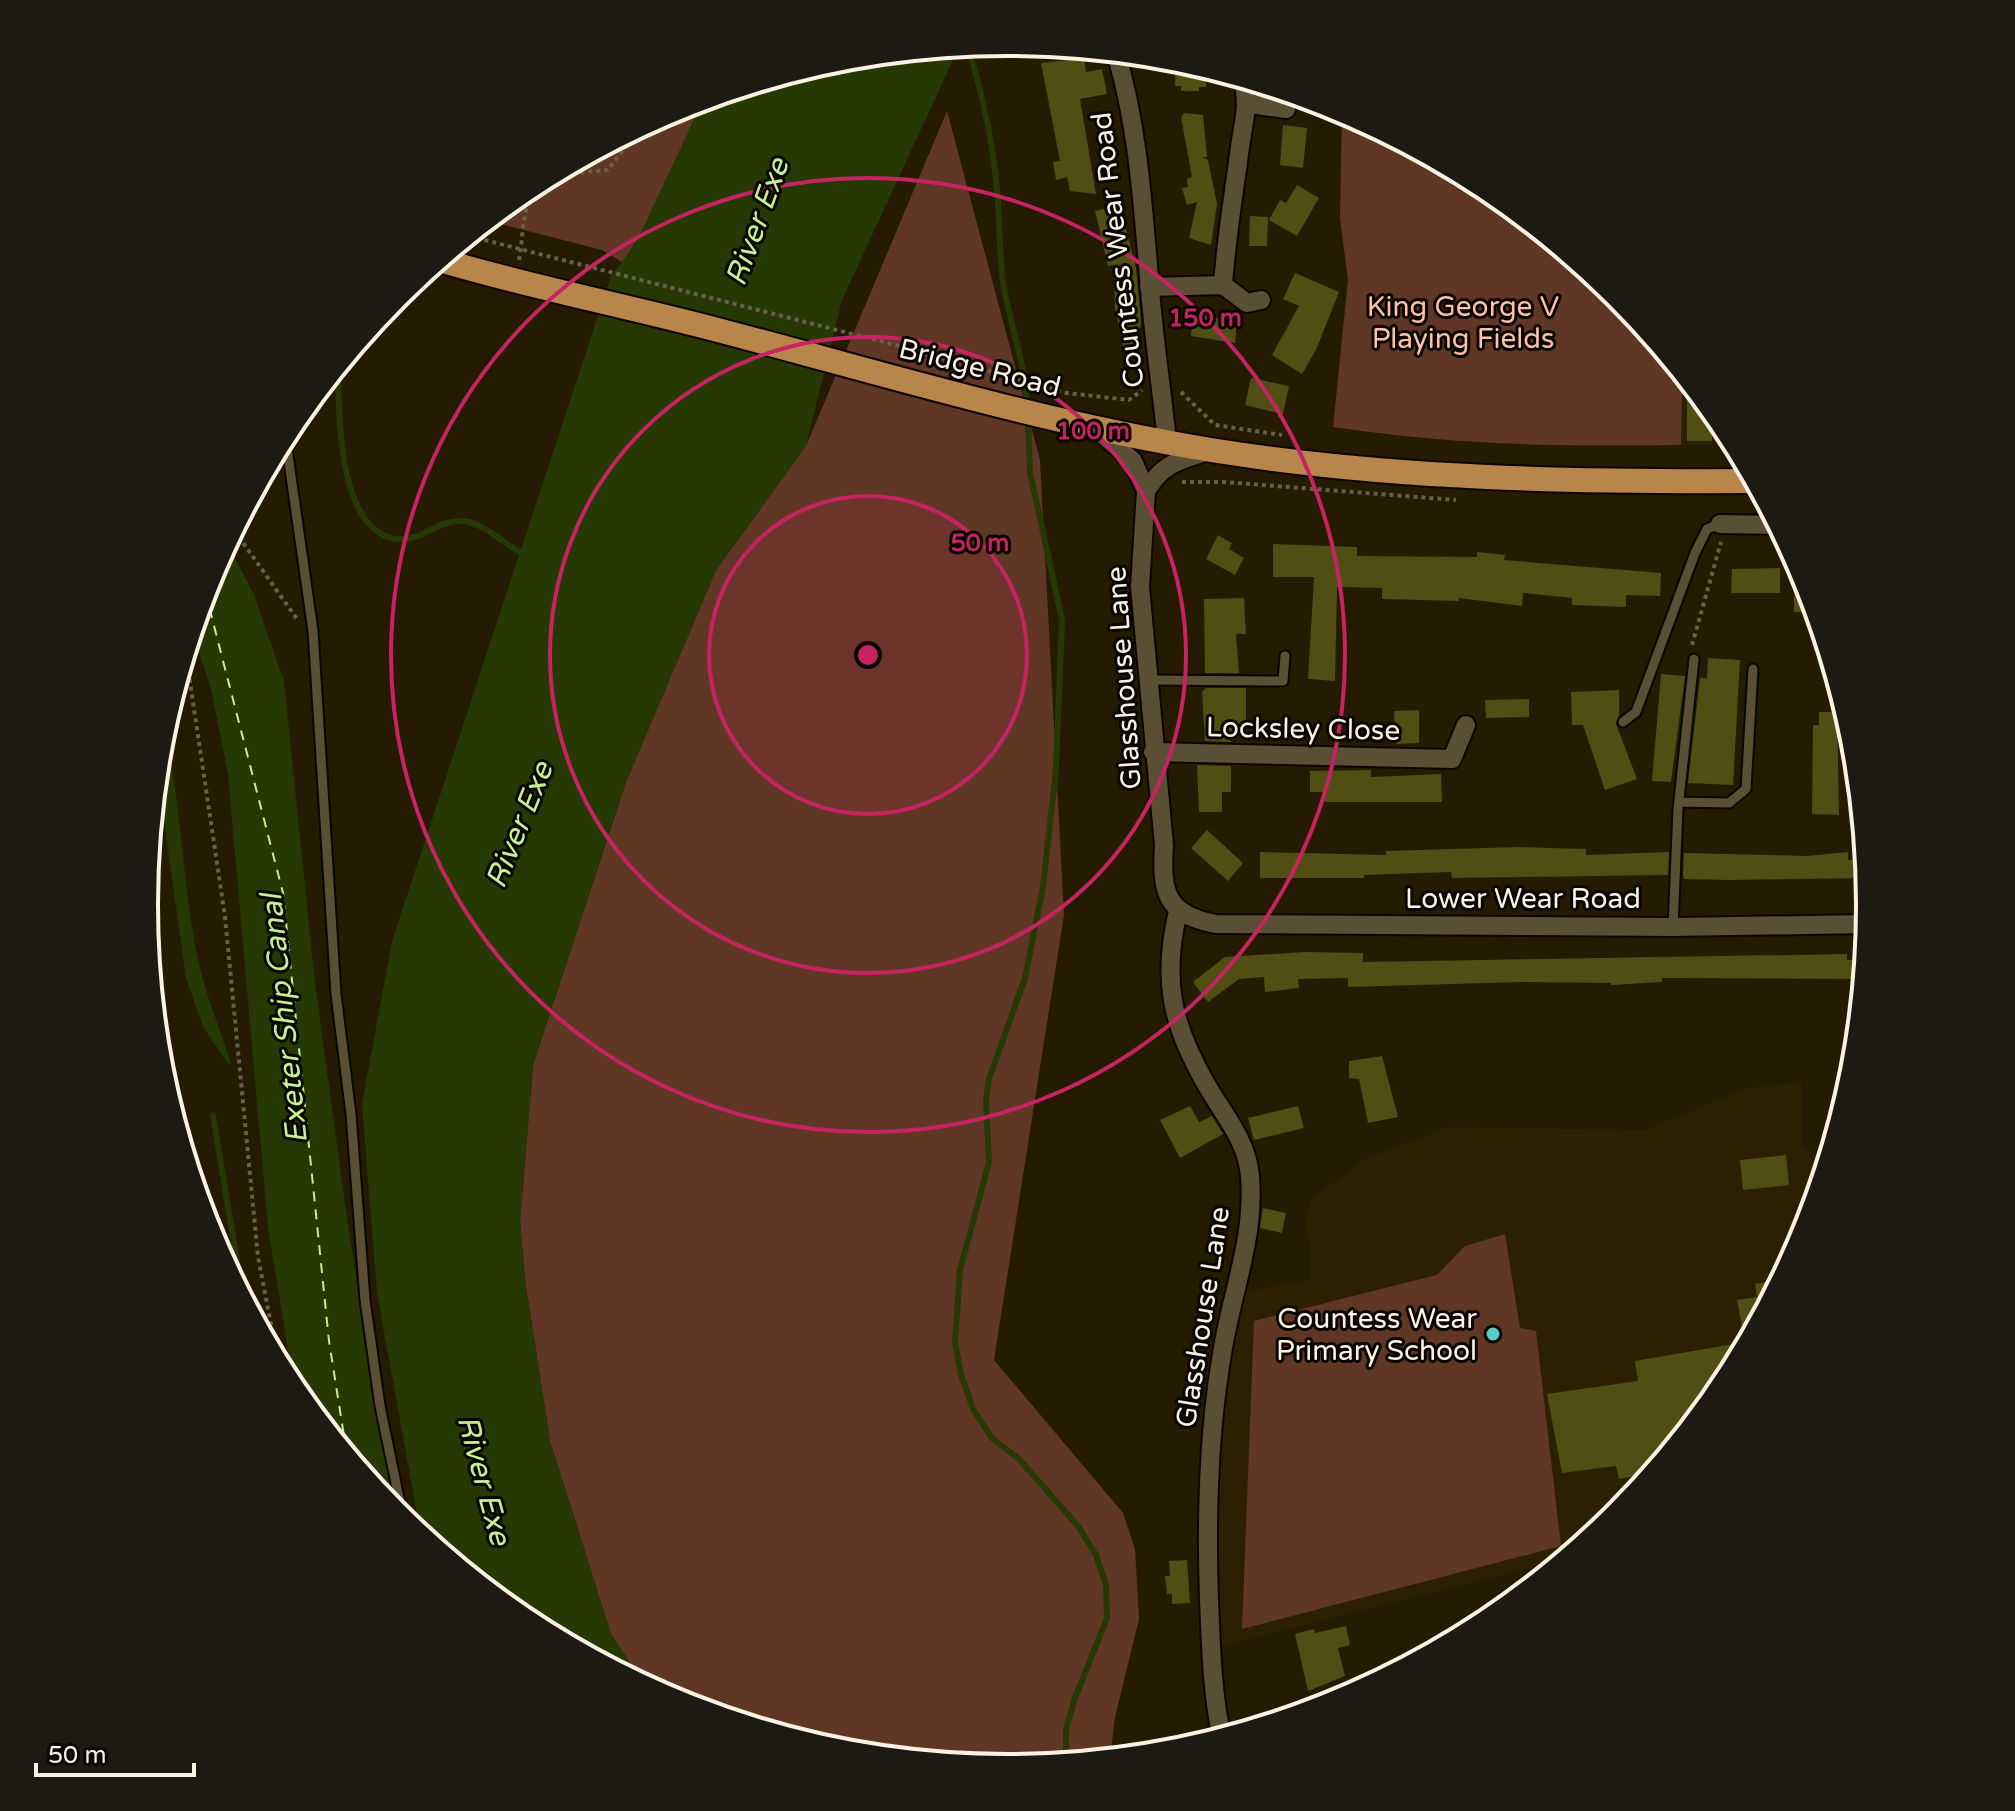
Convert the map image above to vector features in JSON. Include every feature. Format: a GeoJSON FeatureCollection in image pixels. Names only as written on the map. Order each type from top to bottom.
{"type":"FeatureCollection","features":[{"type":"Feature","properties":{"kind":"main road","name":"Bridge Road"},"geometry":{"type":"LineString","coordinates":[[451,264],[514,282],[1056,417],[1210,450],[1520,480],[1743,481]]}},
{"type":"Feature","properties":{"kind":"street","name":"Countess Wear Road"},"geometry":{"type":"LineString","coordinates":[[1118,63],[1134,138],[1149,245],[1149,287],[1167,442]]}},
{"type":"Feature","properties":{"kind":"street"},"geometry":{"type":"LineString","coordinates":[[1223,285],[1225,243],[1234,209],[1249,104],[1246,91]]}},
{"type":"Feature","properties":{"kind":"street"},"geometry":{"type":"LineString","coordinates":[[1249,104],[1286,109]]}},
{"type":"Feature","properties":{"kind":"street"},"geometry":{"type":"LineString","coordinates":[[1149,287],[1223,285],[1247,303],[1261,300]]}},
{"type":"Feature","properties":{"kind":"street"},"geometry":{"type":"LineString","coordinates":[[1090,425],[1116,442],[1133,461],[1146,491]]}},
{"type":"Feature","properties":{"kind":"street"},"geometry":{"type":"LineString","coordinates":[[1146,491],[1157,472],[1210,450]]}},
{"type":"Feature","properties":{"kind":"street","name":"Glasshouse Lane"},"geometry":{"type":"LineString","coordinates":[[1146,491],[1140,587],[1164,845],[1162,877],[1167,896],[1178,911],[1169,953],[1170,995],[1206,1084],[1235,1129],[1250,1177],[1249,1242],[1223,1346],[1208,1460],[1213,1687],[1220,1728]]}},
{"type":"Feature","properties":{"kind":"street"},"geometry":{"type":"LineString","coordinates":[[1724,525],[1766,525]]}},
{"type":"Feature","properties":{"kind":"street","name":"Locksley Close"},"geometry":{"type":"LineString","coordinates":[[1153,752],[1451,768],[1466,725]]}},
{"type":"Feature","properties":{"kind":"street","name":"Lower Wear Road"},"geometry":{"type":"LineString","coordinates":[[1178,911],[1193,920],[1216,924],[1673,927],[1856,924]]}},
{"type":"Feature","properties":{"kind":"lane"},"geometry":{"type":"LineString","coordinates":[[288,455],[313,631],[336,994],[351,1114],[365,1300],[380,1406],[399,1498]]}},
{"type":"Feature","properties":{"kind":"lane"},"geometry":{"type":"LineString","coordinates":[[1623,722],[1636,712],[1695,553],[1707,529],[1724,525]]}},
{"type":"Feature","properties":{"kind":"lane"},"geometry":{"type":"LineString","coordinates":[[1147,680],[1283,681],[1285,656]]}},
{"type":"Feature","properties":{"kind":"lane"},"geometry":{"type":"LineString","coordinates":[[1673,927],[1679,802],[1694,659]]}},
{"type":"Feature","properties":{"kind":"lane"},"geometry":{"type":"LineString","coordinates":[[1679,802],[1729,803],[1746,789],[1753,669]]}},
{"type":"Feature","properties":{"kind":"path"},"geometry":{"type":"LineString","coordinates":[[581,171],[608,170],[624,148]]}},
{"type":"Feature","properties":{"kind":"path"},"geometry":{"type":"LineString","coordinates":[[514,282],[530,204]]}},
{"type":"Feature","properties":{"kind":"path"},"geometry":{"type":"LineString","coordinates":[[480,240],[1067,393],[1129,400],[1151,384],[1173,384],[1215,425],[1283,436]]}},
{"type":"Feature","properties":{"kind":"path"},"geometry":{"type":"LineString","coordinates":[[1180,482],[1251,485]]}},
{"type":"Feature","properties":{"kind":"path"},"geometry":{"type":"LineString","coordinates":[[1694,659],[1691,648],[1724,525]]}},
{"type":"Feature","properties":{"kind":"path"},"geometry":{"type":"LineString","coordinates":[[241,540],[294,616],[313,631]]}},
{"type":"Feature","properties":{"kind":"path"},"geometry":{"type":"LineString","coordinates":[[189,678],[225,917],[258,1257],[272,1330]]}},
{"type":"Feature","properties":{"kind":"shaded area"},"geometry":{"type":"Polygon","coordinates":[[[1683,391],[1721,445],[1681,445],[1683,391]]]}},
{"type":"Feature","properties":{"kind":"shaded area","name":"Countess Wear Primary School"},"geometry":{"type":"Polygon","coordinates":[[[1801,1082],[1802,1145],[1818,1157],[1792,1231],[1743,1330],[1714,1377],[1646,1466],[1608,1506],[1542,1565],[1218,1647],[1213,1490],[1224,1377],[1243,1292],[1308,1280],[1311,1254],[1305,1225],[1310,1200],[1367,1158],[1448,1127],[1646,1130],[1747,1088],[1801,1082]]]}},
{"type":"Feature","properties":{"kind":"green space"},"geometry":{"type":"Polygon","coordinates":[[[947,111],[1040,460],[1064,915],[994,1360],[1123,1513],[1135,1549],[1139,1619],[1115,1717],[1111,1749],[1008,1755],[897,1748],[842,1739],[734,1710],[633,1667],[611,1634],[550,1441],[525,1280],[520,1221],[533,1065],[626,782],[716,570],[806,446],[947,111]]]}},
{"type":"Feature","properties":{"kind":"green space"},"geometry":{"type":"Polygon","coordinates":[[[696,115],[657,204],[635,244],[622,262],[602,250],[501,224],[583,170],[696,115]]]}},
{"type":"Feature","properties":{"kind":"green space","name":"King George V Playing Fields"},"geometry":{"type":"Polygon","coordinates":[[[1342,125],[1432,170],[1479,199],[1568,267],[1646,345],[1683,391],[1681,445],[1507,444],[1333,427],[1348,280],[1340,219],[1342,125]]]}},
{"type":"Feature","properties":{"kind":"green space"},"geometry":{"type":"Polygon","coordinates":[[[1505,1234],[1520,1328],[1536,1331],[1561,1546],[1242,1629],[1254,1321],[1437,1275],[1465,1246],[1505,1234]]]}},
{"type":"Feature","properties":{"kind":"water","name":"River Exe"},"geometry":{"type":"Polygon","coordinates":[[[954,58],[842,300],[806,446],[716,570],[626,782],[533,1065],[520,1221],[525,1280],[550,1441],[611,1634],[633,1667],[536,1612],[490,1579],[417,1516],[377,1293],[362,1104],[392,941],[611,276],[635,245],[696,116],[734,101],[842,72],[954,58]]]}},
{"type":"Feature","properties":{"kind":"water","name":"Exeter Ship Canal"},"geometry":{"type":"Polygon","coordinates":[[[234,556],[254,595],[284,681],[315,983],[345,1204],[373,1391],[395,1493],[334,1423],[289,1358],[268,1228],[228,774],[210,684],[198,650],[234,556]]]}},
{"type":"Feature","properties":{"kind":"water"},"geometry":{"type":"Polygon","coordinates":[[[171,761],[197,955],[231,1063],[228,1064],[203,1027],[186,978],[163,816],[171,761]]]}},
{"type":"Feature","properties":{"kind":"building"},"geometry":{"type":"Polygon","coordinates":[[[1084,60],[1086,72],[1102,69],[1107,94],[1080,99],[1096,194],[1070,191],[1067,177],[1056,180],[1053,162],[1060,161],[1041,63],[1084,60]]]}},
{"type":"Feature","properties":{"kind":"building"},"geometry":{"type":"Polygon","coordinates":[[[1175,73],[1206,80],[1206,87],[1199,87],[1199,91],[1181,91],[1181,86],[1175,86],[1175,73]]]}},
{"type":"Feature","properties":{"kind":"building"},"geometry":{"type":"Polygon","coordinates":[[[1184,113],[1203,115],[1207,157],[1202,157],[1208,160],[1217,204],[1211,245],[1189,238],[1197,202],[1187,205],[1182,188],[1188,187],[1187,179],[1192,177],[1181,117],[1184,113]]]}},
{"type":"Feature","properties":{"kind":"building"},"geometry":{"type":"Polygon","coordinates":[[[1283,125],[1307,128],[1303,168],[1280,165],[1283,125]]]}},
{"type":"Feature","properties":{"kind":"building"},"geometry":{"type":"Polygon","coordinates":[[[1297,185],[1319,198],[1297,236],[1269,220],[1280,200],[1286,203],[1297,185]]]}},
{"type":"Feature","properties":{"kind":"building"},"geometry":{"type":"Polygon","coordinates":[[[1120,205],[1136,268],[1141,323],[1137,344],[1123,346],[1115,308],[1114,265],[1108,266],[1095,211],[1120,205]]]}},
{"type":"Feature","properties":{"kind":"building"},"geometry":{"type":"Polygon","coordinates":[[[1250,216],[1268,217],[1267,246],[1249,246],[1250,216]]]}},
{"type":"Feature","properties":{"kind":"building"},"geometry":{"type":"Polygon","coordinates":[[[1295,273],[1339,292],[1316,350],[1302,374],[1272,355],[1299,306],[1283,299],[1295,273]]]}},
{"type":"Feature","properties":{"kind":"building"},"geometry":{"type":"Polygon","coordinates":[[[1193,315],[1237,321],[1235,343],[1191,336],[1193,315]]]}},
{"type":"Feature","properties":{"kind":"building"},"geometry":{"type":"Polygon","coordinates":[[[1251,378],[1289,386],[1283,414],[1245,405],[1251,378]]]}},
{"type":"Feature","properties":{"kind":"building"},"geometry":{"type":"Polygon","coordinates":[[[1687,397],[1712,432],[1712,441],[1687,441],[1687,397]]]}},
{"type":"Feature","properties":{"kind":"building"},"geometry":{"type":"Polygon","coordinates":[[[1218,535],[1232,543],[1229,549],[1244,558],[1235,575],[1206,559],[1218,535]]]}},
{"type":"Feature","properties":{"kind":"building"},"geometry":{"type":"Polygon","coordinates":[[[1273,544],[1357,547],[1357,556],[1477,557],[1477,552],[1505,555],[1504,560],[1661,573],[1660,596],[1626,595],[1626,607],[1572,605],[1572,598],[1523,593],[1522,606],[1459,598],[1459,601],[1382,599],[1382,588],[1337,587],[1335,681],[1308,679],[1314,577],[1273,577],[1273,544]]]}},
{"type":"Feature","properties":{"kind":"building"},"geometry":{"type":"Polygon","coordinates":[[[1780,568],[1780,593],[1731,593],[1732,569],[1780,568]]]}},
{"type":"Feature","properties":{"kind":"building"},"geometry":{"type":"Polygon","coordinates":[[[1794,592],[1797,592],[1804,612],[1794,612],[1794,592]]]}},
{"type":"Feature","properties":{"kind":"building"},"geometry":{"type":"Polygon","coordinates":[[[1244,598],[1246,634],[1236,634],[1239,673],[1205,673],[1204,599],[1244,598]]]}},
{"type":"Feature","properties":{"kind":"building"},"geometry":{"type":"Polygon","coordinates":[[[1708,658],[1740,660],[1733,785],[1688,783],[1700,678],[1707,678],[1708,658]]]}},
{"type":"Feature","properties":{"kind":"building"},"geometry":{"type":"Polygon","coordinates":[[[1661,674],[1685,676],[1671,782],[1652,781],[1661,674]]]}},
{"type":"Feature","properties":{"kind":"building"},"geometry":{"type":"Polygon","coordinates":[[[1206,688],[1246,688],[1246,736],[1230,737],[1231,742],[1205,741],[1202,692],[1206,688]]]}},
{"type":"Feature","properties":{"kind":"building"},"geometry":{"type":"Polygon","coordinates":[[[1619,690],[1616,724],[1637,779],[1605,790],[1583,725],[1572,725],[1571,692],[1619,690]]]}},
{"type":"Feature","properties":{"kind":"building"},"geometry":{"type":"Polygon","coordinates":[[[1529,699],[1529,717],[1486,718],[1485,700],[1529,699]]]}},
{"type":"Feature","properties":{"kind":"building"},"geometry":{"type":"Polygon","coordinates":[[[1419,710],[1419,743],[1396,744],[1394,711],[1419,710]]]}},
{"type":"Feature","properties":{"kind":"building"},"geometry":{"type":"Polygon","coordinates":[[[1819,712],[1834,712],[1837,724],[1839,815],[1812,814],[1813,725],[1819,725],[1819,712]]]}},
{"type":"Feature","properties":{"kind":"building"},"geometry":{"type":"Polygon","coordinates":[[[1197,765],[1231,766],[1231,792],[1222,792],[1222,812],[1199,812],[1197,765]]]}},
{"type":"Feature","properties":{"kind":"building"},"geometry":{"type":"Polygon","coordinates":[[[1371,770],[1371,777],[1441,774],[1442,802],[1324,802],[1324,792],[1310,792],[1310,771],[1371,770]]]}},
{"type":"Feature","properties":{"kind":"building"},"geometry":{"type":"Polygon","coordinates":[[[1207,830],[1243,863],[1228,881],[1191,848],[1207,830]]]}},
{"type":"Feature","properties":{"kind":"building"},"geometry":{"type":"Polygon","coordinates":[[[1519,847],[1586,849],[1586,855],[1669,852],[1668,875],[1452,878],[1451,872],[1364,875],[1364,878],[1260,878],[1260,852],[1386,855],[1386,851],[1519,847]]]}},
{"type":"Feature","properties":{"kind":"building"},"geometry":{"type":"Polygon","coordinates":[[[1848,852],[1848,860],[1855,860],[1856,878],[1729,880],[1684,879],[1683,875],[1684,853],[1807,856],[1848,852]]]}},
{"type":"Feature","properties":{"kind":"building"},"geometry":{"type":"Polygon","coordinates":[[[1305,952],[1363,953],[1363,962],[1847,954],[1847,960],[1855,960],[1853,979],[1662,978],[1662,982],[1611,985],[1523,982],[1348,987],[1348,978],[1298,979],[1299,988],[1265,992],[1264,977],[1239,979],[1208,1002],[1193,982],[1225,957],[1305,952]]]}},
{"type":"Feature","properties":{"kind":"building"},"geometry":{"type":"Polygon","coordinates":[[[1382,1056],[1398,1117],[1368,1123],[1359,1079],[1349,1078],[1349,1061],[1382,1056]]]}},
{"type":"Feature","properties":{"kind":"building"},"geometry":{"type":"Polygon","coordinates":[[[1190,1106],[1199,1122],[1212,1116],[1223,1134],[1180,1158],[1160,1120],[1190,1106]]]}},
{"type":"Feature","properties":{"kind":"building"},"geometry":{"type":"Polygon","coordinates":[[[1298,1106],[1304,1128],[1254,1140],[1248,1118],[1298,1106]]]}},
{"type":"Feature","properties":{"kind":"building"},"geometry":{"type":"Polygon","coordinates":[[[1786,1155],[1789,1185],[1743,1190],[1740,1160],[1786,1155]]]}},
{"type":"Feature","properties":{"kind":"building"},"geometry":{"type":"Polygon","coordinates":[[[1263,1208],[1286,1213],[1282,1233],[1260,1228],[1263,1208]]]}},
{"type":"Feature","properties":{"kind":"building"},"geometry":{"type":"Polygon","coordinates":[[[1769,1281],[1743,1330],[1737,1300],[1757,1297],[1755,1284],[1769,1281]]]}},
{"type":"Feature","properties":{"kind":"building"},"geometry":{"type":"Polygon","coordinates":[[[1734,1344],[1681,1423],[1637,1476],[1619,1479],[1616,1466],[1562,1473],[1547,1394],[1638,1381],[1635,1361],[1734,1344]]]}},
{"type":"Feature","properties":{"kind":"building"},"geometry":{"type":"Polygon","coordinates":[[[1187,1560],[1190,1603],[1172,1604],[1172,1594],[1167,1594],[1165,1576],[1170,1576],[1169,1561],[1187,1560]]]}},
{"type":"Feature","properties":{"kind":"building"},"geometry":{"type":"Polygon","coordinates":[[[1346,1626],[1350,1645],[1338,1648],[1345,1676],[1308,1691],[1295,1634],[1346,1626]]]}},
{"type":"Feature","properties":{"kind":"waterway"},"geometry":{"type":"LineString","coordinates":[[971,57],[993,153],[1003,282],[1024,376],[1027,408]]}},
{"type":"Feature","properties":{"kind":"waterway"},"geometry":{"type":"LineString","coordinates":[[338,383],[345,467],[352,493],[363,515],[377,531],[406,539],[445,524],[469,522],[484,528],[520,552]]}},
{"type":"Feature","properties":{"kind":"waterway"},"geometry":{"type":"LineString","coordinates":[[1028,419],[1030,472],[1062,620],[1056,770],[1043,887],[1025,978],[989,1079],[986,1100],[989,1162],[960,1270],[955,1342],[961,1375],[974,1411],[992,1438],[1019,1459],[1078,1526],[1096,1555],[1106,1585],[1107,1618],[1075,1698],[1066,1729],[1066,1753]]}},
{"type":"Feature","properties":{"kind":"waterway"},"geometry":{"type":"LineString","coordinates":[[213,1115],[237,1261]]}},
{"type":"Feature","properties":{"kind":"ferry route"},"geometry":{"type":"LineString","coordinates":[[211,612],[283,893],[329,1341],[344,1435]]}},
{"type":"Feature","properties":{"kind":"place","name":"Countess Wear Primary School"},"geometry":{"type":"Point","coordinates":[1493,1334]}}]}
